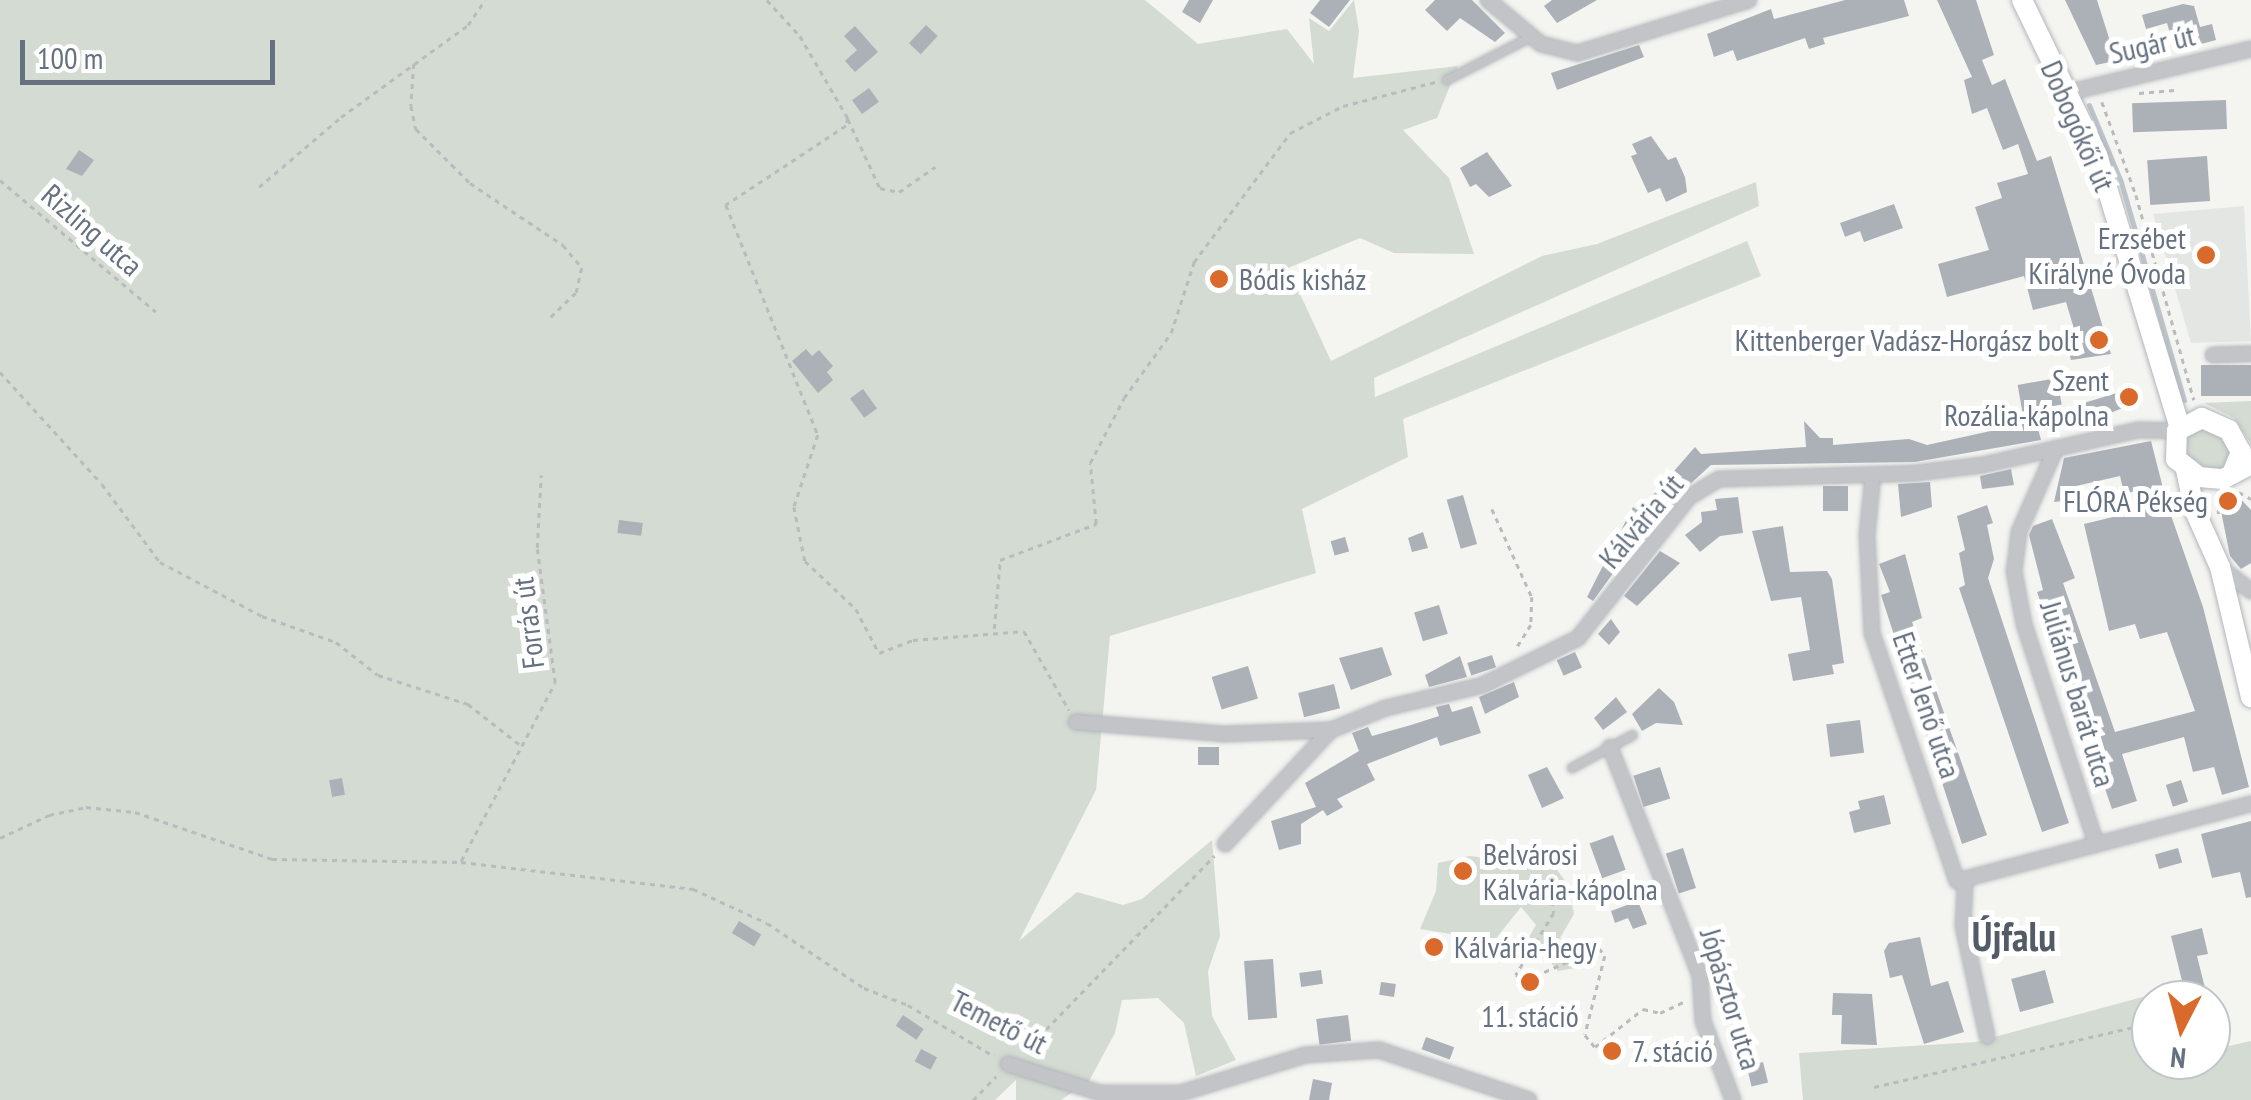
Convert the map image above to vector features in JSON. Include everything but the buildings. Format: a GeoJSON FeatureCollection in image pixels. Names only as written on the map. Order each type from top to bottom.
{"type":"FeatureCollection","features":[{"type":"Feature","properties":{"kind":"main road","name":"Dobogókői út"},"geometry":{"type":"LineString","coordinates":[[2022,0],[2098,155],[2184,425],[2186,470],[2194,508],[2214,530],[2251,697]]}},
{"type":"Feature","properties":{"kind":"main road"},"geometry":{"type":"LineString","coordinates":[[2184,425],[2211,420],[2245,446],[2228,479],[2214,530]]}},
{"type":"Feature","properties":{"kind":"main road"},"geometry":{"type":"LineString","coordinates":[[2186,470],[2228,479]]}},
{"type":"Feature","properties":{"kind":"street"},"geometry":{"type":"LineString","coordinates":[[1488,0],[1530,37],[1551,49],[1590,52],[1749,0]]}},
{"type":"Feature","properties":{"kind":"street"},"geometry":{"type":"LineString","coordinates":[[1688,0],[1698,14]]}},
{"type":"Feature","properties":{"kind":"street","name":"Sugár út"},"geometry":{"type":"LineString","coordinates":[[2066,93],[2251,49]]}},
{"type":"Feature","properties":{"kind":"street"},"geometry":{"type":"LineString","coordinates":[[2213,355],[2251,354]]}},
{"type":"Feature","properties":{"kind":"street","name":"Kálvária út"},"geometry":{"type":"LineString","coordinates":[[1082,725],[1331,730],[1514,673],[1578,638],[1672,517],[1706,484],[1746,474],[1873,476],[1983,466],[2056,448],[2184,425]]}},
{"type":"Feature","properties":{"kind":"street","name":"Juliánus barát utca"},"geometry":{"type":"LineString","coordinates":[[2056,448],[2019,532],[2014,571],[2024,624],[2096,844]]}},
{"type":"Feature","properties":{"kind":"street","name":"Etter Jenő utca"},"geometry":{"type":"LineString","coordinates":[[1873,476],[1867,534],[1872,633],[1957,881],[1965,884],[1965,943],[1986,1036]]}},
{"type":"Feature","properties":{"kind":"street"},"geometry":{"type":"LineString","coordinates":[[2220,567],[2251,591]]}},
{"type":"Feature","properties":{"kind":"street"},"geometry":{"type":"LineString","coordinates":[[1226,844],[1331,730]]}},
{"type":"Feature","properties":{"kind":"street","name":"Jópásztor utca"},"geometry":{"type":"LineString","coordinates":[[1610,747],[1700,976],[1703,1021],[1733,1100]]}},
{"type":"Feature","properties":{"kind":"street"},"geometry":{"type":"LineString","coordinates":[[1965,884],[2096,844],[2251,804]]}},
{"type":"Feature","properties":{"kind":"street","name":"Temető út"},"geometry":{"type":"LineString","coordinates":[[1008,1064],[1100,1093],[1180,1094],[1305,1055],[1379,1050],[1529,1100]]}},
{"type":"Feature","properties":{"kind":"lane"},"geometry":{"type":"LineString","coordinates":[[1446,80],[1530,37]]}},
{"type":"Feature","properties":{"kind":"lane"},"geometry":{"type":"LineString","coordinates":[[1572,768],[1633,735]]}},
{"type":"Feature","properties":{"kind":"path"},"geometry":{"type":"LineString","coordinates":[[259,187],[468,25],[485,0]]}},
{"type":"Feature","properties":{"kind":"path"},"geometry":{"type":"LineString","coordinates":[[767,0],[800,36],[848,118],[880,188],[899,192],[936,167]]}},
{"type":"Feature","properties":{"kind":"path"},"geometry":{"type":"LineString","coordinates":[[414,64],[410,106],[416,128],[470,183],[563,245],[582,268],[576,293],[548,320]]}},
{"type":"Feature","properties":{"kind":"path"},"geometry":{"type":"LineString","coordinates":[[994,630],[1000,560],[1096,524],[1090,462],[1124,398],[1171,333],[1194,262],[1290,133],[1343,106],[1446,80]]}},
{"type":"Feature","properties":{"kind":"path"},"geometry":{"type":"LineString","coordinates":[[2095,86],[2136,194],[2184,425]]}},
{"type":"Feature","properties":{"kind":"path"},"geometry":{"type":"LineString","coordinates":[[848,118],[846,126],[726,205],[818,435],[794,507],[806,561],[856,609],[879,653],[912,640],[994,630],[1024,631],[1082,725]]}},
{"type":"Feature","properties":{"kind":"path","name":"Rizling utca"},"geometry":{"type":"LineString","coordinates":[[0,180],[156,312]]}},
{"type":"Feature","properties":{"kind":"path"},"geometry":{"type":"LineString","coordinates":[[0,372],[102,484],[160,562],[262,616],[336,642],[378,675],[468,704],[519,744]]}},
{"type":"Feature","properties":{"kind":"path","name":"Forrás út"},"geometry":{"type":"LineString","coordinates":[[461,862],[462,848],[555,683],[538,548],[540,474]]}},
{"type":"Feature","properties":{"kind":"path"},"geometry":{"type":"LineString","coordinates":[[2214,530],[2228,479],[2251,498]]}},
{"type":"Feature","properties":{"kind":"path"},"geometry":{"type":"LineString","coordinates":[[1492,509],[1532,597],[1531,625],[1512,655],[1514,673]]}},
{"type":"Feature","properties":{"kind":"path","name":"Temető út"},"geometry":{"type":"LineString","coordinates":[[0,838],[49,815],[86,808],[135,812],[272,859],[461,862],[648,882],[730,903],[864,988],[908,1005],[1008,1064]]}},
{"type":"Feature","properties":{"kind":"path"},"geometry":{"type":"LineString","coordinates":[[973,1100],[1226,844]]}},
{"type":"Feature","properties":{"kind":"path"},"geometry":{"type":"LineString","coordinates":[[1525,890],[1549,881],[1554,912],[1516,976],[1526,980],[1599,948],[1605,956],[1585,1035],[1595,1047],[1643,1008],[1660,1012],[1700,994]]}},
{"type":"Feature","properties":{"kind":"path"},"geometry":{"type":"LineString","coordinates":[[1874,1087],[2131,1027]]}},
{"type":"Feature","properties":{"kind":"shaded area"},"geometry":{"type":"Polygon","coordinates":[[[0,0],[1145,0],[1198,44],[1287,29],[1314,64],[1309,18],[1329,31],[1354,0],[1359,31],[1353,78],[1458,66],[1437,118],[1403,130],[1449,178],[1474,254],[1394,253],[1360,238],[1288,268],[1331,361],[1542,256],[1597,244],[1756,182],[1759,206],[1374,378],[1375,397],[1747,241],[1761,276],[1403,419],[1408,457],[1302,509],[1316,573],[1110,636],[1096,790],[1019,941],[1077,892],[1123,905],[1142,899],[1212,840],[1220,936],[1208,971],[1212,1016],[1236,1060],[1196,1076],[1184,1023],[1158,998],[1122,1000],[1115,1033],[1089,1081],[1061,1100],[1016,1100],[1016,1080],[995,1100],[0,1100],[0,0]]]}},
{"type":"Feature","properties":{"kind":"shaded area","name":"Erzsébet Királyné Óvoda"},"geometry":{"type":"Polygon","coordinates":[[[2244,206],[2251,341],[2191,343],[2153,214],[2244,206]]]}},
{"type":"Feature","properties":{"kind":"shaded area"},"geometry":{"type":"Polygon","coordinates":[[[2251,401],[2251,444],[2234,418],[2204,403],[2251,401]]]}},
{"type":"Feature","properties":{"kind":"shaded area"},"geometry":{"type":"Polygon","coordinates":[[[2192,425],[2233,440],[2227,473],[2186,465],[2179,441],[2192,425]]]}},
{"type":"Feature","properties":{"kind":"shaded area"},"geometry":{"type":"Polygon","coordinates":[[[1545,853],[1568,885],[1574,914],[1560,938],[1578,948],[1581,967],[1558,971],[1529,937],[1536,925],[1521,907],[1494,941],[1420,929],[1436,891],[1438,863],[1470,856],[1528,864],[1545,853]]]}},
{"type":"Feature","properties":{"kind":"shaded area"},"geometry":{"type":"Polygon","coordinates":[[[2131,1000],[2131,1080],[2231,1080],[2231,1046],[2251,1041],[2251,1100],[1803,1100],[1799,1053],[1976,1042],[2131,1000]]]}},
{"type":"Feature","properties":{"kind":"waterway"},"geometry":{"type":"LineString","coordinates":[[2089,105],[2121,182],[2184,400]]}},
{"type":"Feature","properties":{"kind":"place","name":"Erzsébet Királyné Óvoda"},"geometry":{"type":"Point","coordinates":[2206,255]}},
{"type":"Feature","properties":{"kind":"place","name":"Bódis kisház"},"geometry":{"type":"Point","coordinates":[1219,279]}},
{"type":"Feature","properties":{"kind":"place","name":"Kittenberger Vadász-Horgász bolt"},"geometry":{"type":"Point","coordinates":[2099,340]}},
{"type":"Feature","properties":{"kind":"place","name":"Szent Rozália-kápolna"},"geometry":{"type":"Point","coordinates":[2129,397]}},
{"type":"Feature","properties":{"kind":"place","name":"FLÓRA Pékség"},"geometry":{"type":"Point","coordinates":[2228,501]}},
{"type":"Feature","properties":{"kind":"place","name":"Belvárosi Kálvária-kápolna"},"geometry":{"type":"Point","coordinates":[1463,871]}},
{"type":"Feature","properties":{"kind":"place","name":"Kálvária-hegy"},"geometry":{"type":"Point","coordinates":[1434,947]}},
{"type":"Feature","properties":{"kind":"place","name":"11. stáció"},"geometry":{"type":"Point","coordinates":[1530,982]}},
{"type":"Feature","properties":{"kind":"place","name":"7. stáció"},"geometry":{"type":"Point","coordinates":[1612,1051]}},
{"type":"Feature","properties":{"kind":"district","name":"Újfalu"},"geometry":{"type":"Point","coordinates":[2014,936]}}]}
